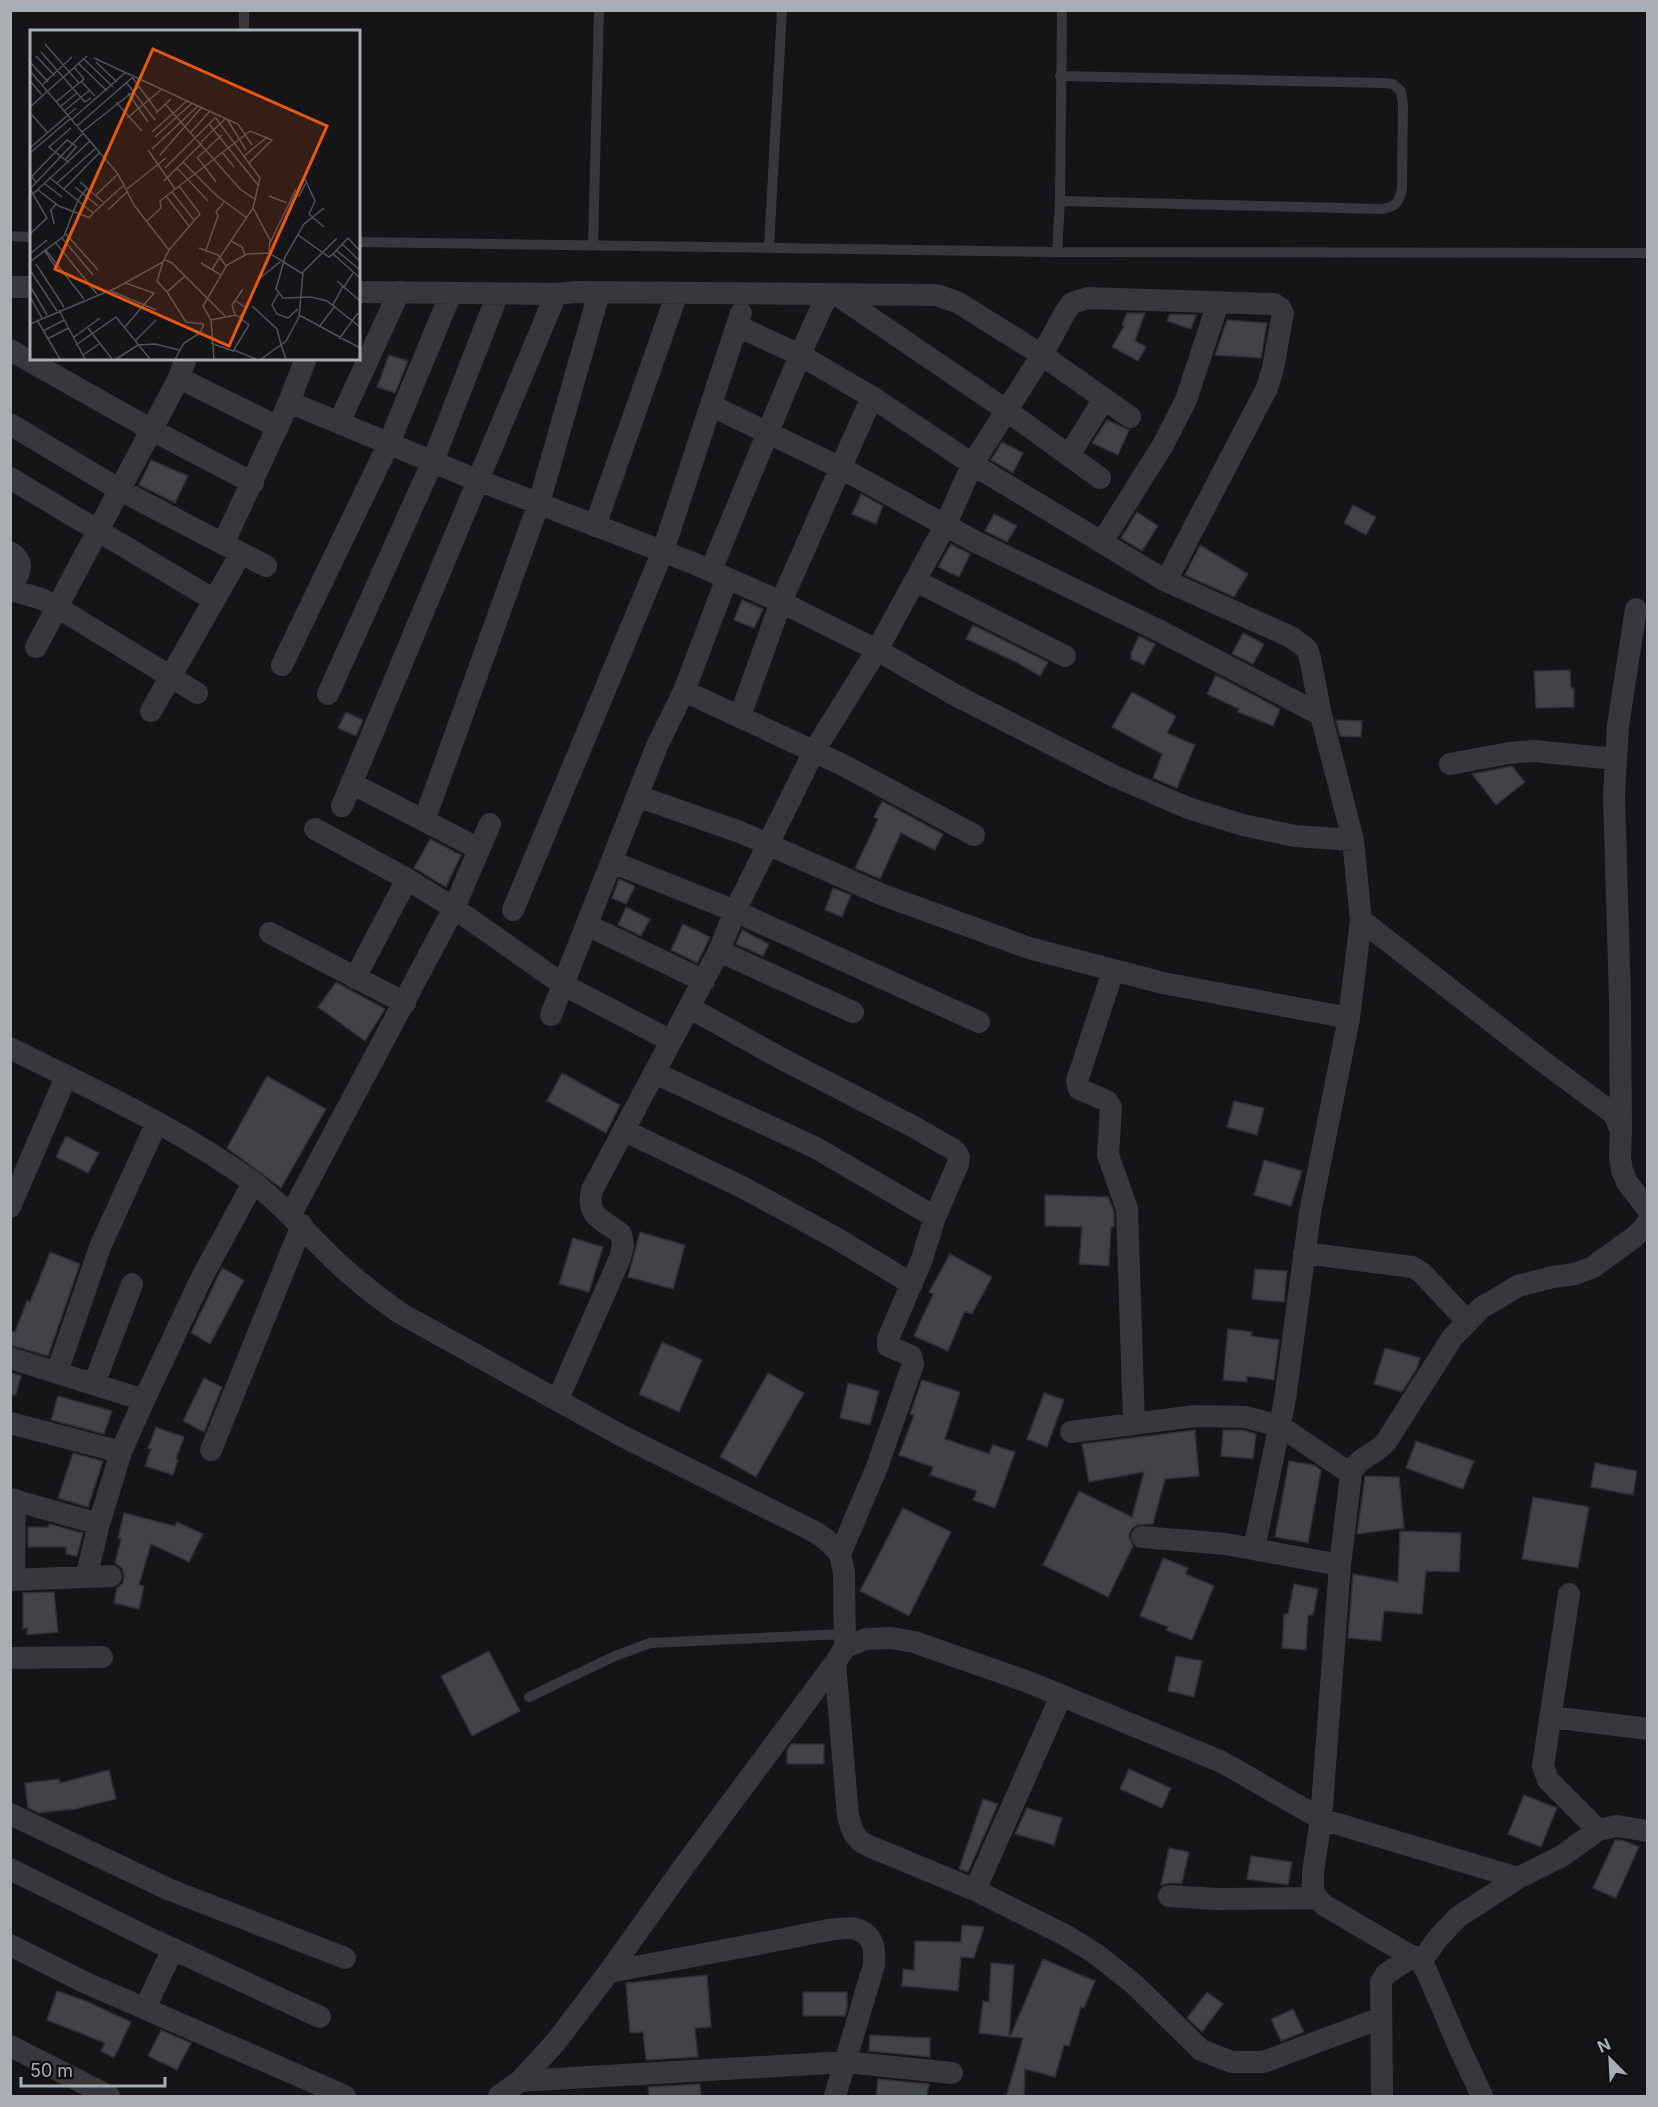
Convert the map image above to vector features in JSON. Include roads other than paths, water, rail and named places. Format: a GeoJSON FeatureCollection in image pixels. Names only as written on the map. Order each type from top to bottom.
{"type":"FeatureCollection","features":[{"type":"Feature","properties":{"kind":"street"},"geometry":{"type":"LineString","coordinates":[[10,287],[30,287]]}},
{"type":"Feature","properties":{"kind":"street"},"geometry":{"type":"LineString","coordinates":[[360,292],[936,295],[952,299],[1042,354],[1130,417]]}},
{"type":"Feature","properties":{"kind":"street"},"geometry":{"type":"LineString","coordinates":[[339,423],[399,292]]}},
{"type":"Feature","properties":{"kind":"street"},"geometry":{"type":"LineString","coordinates":[[282,665],[389,443],[451,293]]}},
{"type":"Feature","properties":{"kind":"street"},"geometry":{"type":"LineString","coordinates":[[424,821],[538,503],[599,293]]}},
{"type":"Feature","properties":{"kind":"street"},"geometry":{"type":"LineString","coordinates":[[595,526],[677,293]]}},
{"type":"Feature","properties":{"kind":"street"},"geometry":{"type":"LineString","coordinates":[[328,694],[433,461],[498,294]]}},
{"type":"Feature","properties":{"kind":"street"},"geometry":{"type":"LineString","coordinates":[[342,806],[556,294]]}},
{"type":"Feature","properties":{"kind":"street"},"geometry":{"type":"LineString","coordinates":[[513,910],[663,551],[747,294]]}},
{"type":"Feature","properties":{"kind":"street"},"geometry":{"type":"LineString","coordinates":[[551,1015],[657,746],[684,691],[719,574],[768,432],[800,355],[832,295]]}},
{"type":"Feature","properties":{"kind":"street"},"geometry":{"type":"LineString","coordinates":[[832,295],[1006,410],[1100,478]]}},
{"type":"Feature","properties":{"kind":"street"},"geometry":{"type":"LineString","coordinates":[[558,1399],[621,1258],[623,1245],[621,1234],[595,1216],[590,1207],[590,1197],[704,981],[735,911],[814,750],[877,651],[945,526],[973,463],[1042,354],[1066,311],[1072,303],[1080,300],[1274,304],[1283,313],[1282,322],[1273,368],[1260,403],[1166,581]]}},
{"type":"Feature","properties":{"kind":"street"},"geometry":{"type":"LineString","coordinates":[[1102,542],[1163,445],[1186,400],[1218,303]]}},
{"type":"Feature","properties":{"kind":"street"},"geometry":{"type":"LineString","coordinates":[[737,326],[800,355],[1166,581],[1300,642],[1307,649],[1321,715],[1353,840],[1360,920],[1349,1018],[1312,1202],[1280,1426],[1254,1549]]}},
{"type":"Feature","properties":{"kind":"street"},"geometry":{"type":"LineString","coordinates":[[12,355],[30,360]]}},
{"type":"Feature","properties":{"kind":"street"},"geometry":{"type":"LineString","coordinates":[[32,360],[64,368],[152,430],[253,483]]}},
{"type":"Feature","properties":{"kind":"street"},"geometry":{"type":"LineString","coordinates":[[151,711],[214,600],[253,483],[290,402],[305,360]]}},
{"type":"Feature","properties":{"kind":"street"},"geometry":{"type":"LineString","coordinates":[[36,647],[183,368],[278,427]]}},
{"type":"Feature","properties":{"kind":"street"},"geometry":{"type":"LineString","coordinates":[[740,716],[781,602],[872,398]]}},
{"type":"Feature","properties":{"kind":"street"},"geometry":{"type":"LineString","coordinates":[[1069,455],[1104,399]]}},
{"type":"Feature","properties":{"kind":"street"},"geometry":{"type":"LineString","coordinates":[[290,402],[479,480],[663,551],[781,602],[877,651],[966,701],[1114,776],[1188,808],[1243,825],[1295,836],[1353,840]]}},
{"type":"Feature","properties":{"kind":"street"},"geometry":{"type":"LineString","coordinates":[[712,406],[841,468],[945,526],[1162,632],[1321,715]]}},
{"type":"Feature","properties":{"kind":"street"},"geometry":{"type":"LineString","coordinates":[[10,424],[120,490],[266,566]]}},
{"type":"Feature","properties":{"kind":"street"},"geometry":{"type":"LineString","coordinates":[[10,478],[214,600]]}},
{"type":"Feature","properties":{"kind":"street"},"geometry":{"type":"LineString","coordinates":[[10,552],[16,556],[21,568],[20,574],[10,589],[42,599],[57,607],[197,693]]}},
{"type":"Feature","properties":{"kind":"street"},"geometry":{"type":"LineString","coordinates":[[916,581],[1065,656]]}},
{"type":"Feature","properties":{"kind":"street"},"geometry":{"type":"LineString","coordinates":[[1636,609],[1638,662],[1615,759],[1622,1131],[1620,1158],[1627,1182],[1647,1210]]}},
{"type":"Feature","properties":{"kind":"street"},"geometry":{"type":"LineString","coordinates":[[684,691],[814,750],[974,835]]}},
{"type":"Feature","properties":{"kind":"street"},"geometry":{"type":"LineString","coordinates":[[1450,764],[1509,753],[1533,752],[1615,759]]}},
{"type":"Feature","properties":{"kind":"street"},"geometry":{"type":"LineString","coordinates":[[351,783],[479,849]]}},
{"type":"Feature","properties":{"kind":"street"},"geometry":{"type":"LineString","coordinates":[[637,796],[769,844],[883,895],[1029,948],[1113,972],[1349,1018]]}},
{"type":"Feature","properties":{"kind":"street"},"geometry":{"type":"LineString","coordinates":[[211,1450],[296,1220],[454,908],[490,824]]}},
{"type":"Feature","properties":{"kind":"street"},"geometry":{"type":"LineString","coordinates":[[315,830],[407,879],[454,908],[562,984],[671,1041]]}},
{"type":"Feature","properties":{"kind":"street"},"geometry":{"type":"LineString","coordinates":[[612,862],[735,911],[979,1022]]}},
{"type":"Feature","properties":{"kind":"street"},"geometry":{"type":"LineString","coordinates":[[355,978],[407,879]]}},
{"type":"Feature","properties":{"kind":"street"},"geometry":{"type":"LineString","coordinates":[[1360,920],[1607,1108],[1614,1114],[1622,1131]]}},
{"type":"Feature","properties":{"kind":"street"},"geometry":{"type":"LineString","coordinates":[[587,925],[704,981]]}},
{"type":"Feature","properties":{"kind":"street"},"geometry":{"type":"LineString","coordinates":[[270,933],[405,1003]]}},
{"type":"Feature","properties":{"kind":"street"},"geometry":{"type":"LineString","coordinates":[[719,951],[853,1012]]}},
{"type":"Feature","properties":{"kind":"street"},"geometry":{"type":"LineString","coordinates":[[1113,972],[1077,1081],[1079,1089],[1107,1101],[1111,1107],[1108,1155],[1127,1209],[1134,1423]]}},
{"type":"Feature","properties":{"kind":"street"},"geometry":{"type":"LineString","coordinates":[[690,1008],[916,1128],[954,1150],[959,1157],[935,1217],[922,1259],[887,1342],[891,1348],[911,1356],[913,1364],[878,1467],[840,1554],[843,1572],[842,1648],[848,1816],[854,1836],[860,1842],[975,1890],[1096,1954],[1135,1985],[1201,2050],[1232,2062],[1263,2062],[1381,2018]]}},
{"type":"Feature","properties":{"kind":"street"},"geometry":{"type":"LineString","coordinates":[[10,1048],[157,1122],[253,1183],[296,1220],[342,1267],[382,1301],[622,1436],[813,1531],[827,1540],[840,1554]]}},
{"type":"Feature","properties":{"kind":"street"},"geometry":{"type":"LineString","coordinates":[[655,1073],[816,1148],[935,1217]]}},
{"type":"Feature","properties":{"kind":"street"},"geometry":{"type":"LineString","coordinates":[[10,1207],[66,1077]]}},
{"type":"Feature","properties":{"kind":"street"},"geometry":{"type":"LineString","coordinates":[[57,1372],[100,1247],[157,1122]]}},
{"type":"Feature","properties":{"kind":"street"},"geometry":{"type":"LineString","coordinates":[[625,1131],[742,1187],[837,1238],[912,1284]]}},
{"type":"Feature","properties":{"kind":"street"},"geometry":{"type":"LineString","coordinates":[[86,1577],[121,1452],[201,1279],[253,1183]]}},
{"type":"Feature","properties":{"kind":"street"},"geometry":{"type":"LineString","coordinates":[[1482,2097],[1426,1970],[1417,1959],[1324,1905],[1313,1890],[1340,1565],[1351,1474],[1357,1463],[1382,1447],[1390,1437],[1440,1356],[1467,1321],[1493,1299],[1518,1286],[1575,1274],[1593,1267],[1633,1238],[1647,1222]]}},
{"type":"Feature","properties":{"kind":"street"},"geometry":{"type":"LineString","coordinates":[[1304,1253],[1412,1267],[1421,1272],[1467,1321]]}},
{"type":"Feature","properties":{"kind":"street"},"geometry":{"type":"LineString","coordinates":[[93,1384],[132,1284]]}},
{"type":"Feature","properties":{"kind":"street"},"geometry":{"type":"LineString","coordinates":[[10,1358],[144,1400]]}},
{"type":"Feature","properties":{"kind":"street"},"geometry":{"type":"LineString","coordinates":[[1071,1432],[1195,1416],[1227,1415],[1262,1420],[1280,1426],[1351,1474]]}},
{"type":"Feature","properties":{"kind":"street"},"geometry":{"type":"LineString","coordinates":[[10,1423],[121,1452]]}},
{"type":"Feature","properties":{"kind":"street"},"geometry":{"type":"LineString","coordinates":[[99,1524],[13,1499],[12,1580],[111,1576]]}},
{"type":"Feature","properties":{"kind":"street"},"geometry":{"type":"LineString","coordinates":[[1142,1537],[1226,1544],[1340,1565]]}},
{"type":"Feature","properties":{"kind":"street"},"geometry":{"type":"LineString","coordinates":[[1569,1594],[1544,1767],[1548,1780],[1598,1830]]}},
{"type":"Feature","properties":{"kind":"street"},"geometry":{"type":"LineString","coordinates":[[499,2097],[520,2081],[555,2043],[609,1972],[842,1648],[866,1639],[891,1638],[914,1642],[1031,1683],[1222,1762],[1320,1819],[1518,1878]]}},
{"type":"Feature","properties":{"kind":"street"},"geometry":{"type":"LineString","coordinates":[[10,1659],[102,1657]]}},
{"type":"Feature","properties":{"kind":"street"},"geometry":{"type":"LineString","coordinates":[[975,1890],[1061,1696]]}},
{"type":"Feature","properties":{"kind":"street"},"geometry":{"type":"LineString","coordinates":[[1551,1717],[1647,1729]]}},
{"type":"Feature","properties":{"kind":"street"},"geometry":{"type":"LineString","coordinates":[[10,1814],[168,1889],[345,1958]]}},
{"type":"Feature","properties":{"kind":"street"},"geometry":{"type":"LineString","coordinates":[[1382,2097],[1381,1982],[1386,1974],[1417,1959],[1452,1923],[1518,1878],[1562,1856],[1598,1830],[1617,1826],[1647,1830]]}},
{"type":"Feature","properties":{"kind":"street"},"geometry":{"type":"LineString","coordinates":[[10,1869],[320,2017]]}},
{"type":"Feature","properties":{"kind":"street"},"geometry":{"type":"LineString","coordinates":[[1170,1896],[1216,1899],[1317,1898]]}},
{"type":"Feature","properties":{"kind":"street"},"geometry":{"type":"LineString","coordinates":[[609,1972],[853,1928],[870,1936],[875,1947],[874,1965],[835,2097]]}},
{"type":"Feature","properties":{"kind":"street"},"geometry":{"type":"LineString","coordinates":[[10,1945],[84,1982],[345,2097]]}},
{"type":"Feature","properties":{"kind":"street"},"geometry":{"type":"LineString","coordinates":[[145,2008],[174,1949]]}},
{"type":"Feature","properties":{"kind":"street"},"geometry":{"type":"LineString","coordinates":[[10,2046],[109,2097]]}},
{"type":"Feature","properties":{"kind":"street"},"geometry":{"type":"LineString","coordinates":[[520,2081],[846,2062],[952,2073]]}},
{"type":"Feature","properties":{"kind":"lane"},"geometry":{"type":"LineString","coordinates":[[244,10],[244,30]]}},
{"type":"Feature","properties":{"kind":"lane"},"geometry":{"type":"LineString","coordinates":[[593,245],[599,10]]}},
{"type":"Feature","properties":{"kind":"lane"},"geometry":{"type":"LineString","coordinates":[[769,247],[782,10]]}},
{"type":"Feature","properties":{"kind":"lane"},"geometry":{"type":"LineString","coordinates":[[1057,252],[1060,201],[1062,10]]}},
{"type":"Feature","properties":{"kind":"lane"},"geometry":{"type":"LineString","coordinates":[[1060,76],[1384,83],[1393,84],[1401,91],[1403,104],[1402,189],[1399,201],[1393,207],[1382,209],[1060,201]]}},
{"type":"Feature","properties":{"kind":"lane"},"geometry":{"type":"LineString","coordinates":[[10,236],[30,237]]}},
{"type":"Feature","properties":{"kind":"lane"},"geometry":{"type":"LineString","coordinates":[[360,242],[1057,252],[1647,253]]}},
{"type":"Feature","properties":{"kind":"lane"},"geometry":{"type":"LineString","coordinates":[[529,1697],[615,1656],[650,1643],[842,1648]]}}]}
